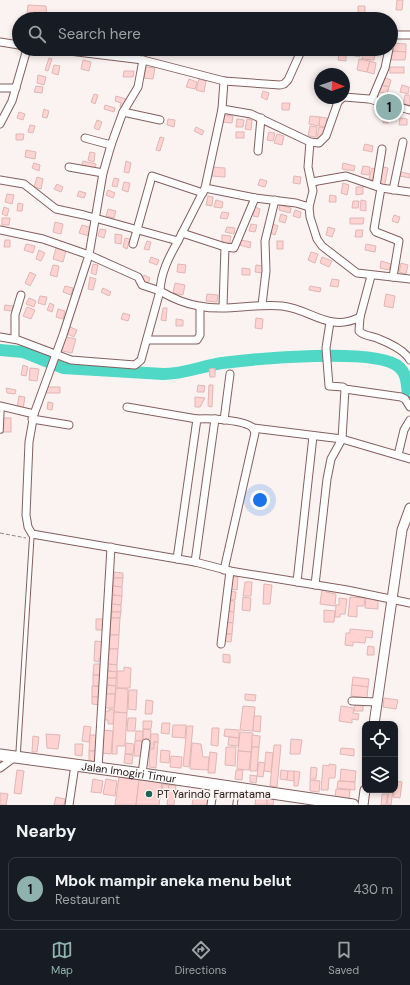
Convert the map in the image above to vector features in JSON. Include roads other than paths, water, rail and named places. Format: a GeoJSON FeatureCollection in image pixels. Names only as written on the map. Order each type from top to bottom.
{"type":"FeatureCollection","features":[{"type":"Feature","properties":{"kind":"main road","name":"Jalan Imogiri Timur"},"geometry":{"type":"LineString","coordinates":[[0,755],[214,784],[323,803],[353,805]]}},
{"type":"Feature","properties":{"kind":"street"},"geometry":{"type":"LineString","coordinates":[[398,35],[410,35]]}},
{"type":"Feature","properties":{"kind":"street"},"geometry":{"type":"LineString","coordinates":[[0,42],[12,44]]}},
{"type":"Feature","properties":{"kind":"street"},"geometry":{"type":"LineString","coordinates":[[0,124],[12,101],[25,56]]}},
{"type":"Feature","properties":{"kind":"street"},"geometry":{"type":"LineString","coordinates":[[110,56],[143,60],[224,81],[284,84],[298,56]]}},
{"type":"Feature","properties":{"kind":"street"},"geometry":{"type":"LineString","coordinates":[[372,99],[386,68],[388,56]]}},
{"type":"Feature","properties":{"kind":"street"},"geometry":{"type":"LineString","coordinates":[[143,60],[138,87],[123,112],[111,145],[103,173],[96,218],[88,255],[52,366],[33,417],[30,442],[26,515],[28,527],[32,537],[110,547],[195,562],[227,570],[392,598],[410,603]]}},
{"type":"Feature","properties":{"kind":"street"},"geometry":{"type":"LineString","coordinates":[[0,337],[15,339],[55,356],[71,360],[135,365],[141,360],[160,291],[164,269],[204,190],[222,109],[224,81]]}},
{"type":"Feature","properties":{"kind":"street"},"geometry":{"type":"LineString","coordinates":[[0,88],[16,88]]}},
{"type":"Feature","properties":{"kind":"street"},"geometry":{"type":"LineString","coordinates":[[350,98],[372,99],[410,110]]}},
{"type":"Feature","properties":{"kind":"street"},"geometry":{"type":"LineString","coordinates":[[222,109],[244,112],[261,118],[310,142],[319,143],[324,140],[337,104]]}},
{"type":"Feature","properties":{"kind":"street"},"geometry":{"type":"LineString","coordinates":[[123,112],[160,120]]}},
{"type":"Feature","properties":{"kind":"street"},"geometry":{"type":"LineString","coordinates":[[258,151],[261,118]]}},
{"type":"Feature","properties":{"kind":"street"},"geometry":{"type":"LineString","coordinates":[[85,138],[111,145]]}},
{"type":"Feature","properties":{"kind":"street"},"geometry":{"type":"LineString","coordinates":[[310,142],[308,167],[312,182],[313,194],[309,207],[312,226],[322,246],[340,258],[353,271],[371,276],[410,279]]}},
{"type":"Feature","properties":{"kind":"street"},"geometry":{"type":"LineString","coordinates":[[393,190],[402,142]]}},
{"type":"Feature","properties":{"kind":"street"},"geometry":{"type":"LineString","coordinates":[[382,149],[374,229],[376,232],[399,241],[393,277]]}},
{"type":"Feature","properties":{"kind":"street"},"geometry":{"type":"LineString","coordinates":[[69,167],[103,173]]}},
{"type":"Feature","properties":{"kind":"street"},"geometry":{"type":"LineString","coordinates":[[133,244],[152,176],[204,190],[296,203],[309,207]]}},
{"type":"Feature","properties":{"kind":"street"},"geometry":{"type":"LineString","coordinates":[[312,182],[346,176],[379,187],[410,192]]}},
{"type":"Feature","properties":{"kind":"street"},"geometry":{"type":"LineString","coordinates":[[0,180],[24,184],[56,209],[138,228],[178,241]]}},
{"type":"Feature","properties":{"kind":"street"},"geometry":{"type":"LineString","coordinates":[[182,233],[225,247],[235,247],[255,198]]}},
{"type":"Feature","properties":{"kind":"street"},"geometry":{"type":"LineString","coordinates":[[262,305],[266,271],[265,241],[274,200]]}},
{"type":"Feature","properties":{"kind":"street"},"geometry":{"type":"LineString","coordinates":[[0,230],[38,237],[88,255],[138,277],[142,285],[200,307],[223,308],[262,305],[288,307],[330,322],[348,322],[360,317]]}},
{"type":"Feature","properties":{"kind":"street"},"geometry":{"type":"LineString","coordinates":[[223,308],[225,247]]}},
{"type":"Feature","properties":{"kind":"street"},"geometry":{"type":"LineString","coordinates":[[371,276],[358,328],[361,333],[383,341],[410,358]]}},
{"type":"Feature","properties":{"kind":"street"},"geometry":{"type":"LineString","coordinates":[[15,339],[16,315],[21,295]]}},
{"type":"Feature","properties":{"kind":"street"},"geometry":{"type":"LineString","coordinates":[[147,340],[197,340],[200,336],[200,307]]}},
{"type":"Feature","properties":{"kind":"street"},"geometry":{"type":"LineString","coordinates":[[330,322],[326,348],[329,386],[344,387],[345,389],[401,397],[405,399],[410,407]]}},
{"type":"Feature","properties":{"kind":"street"},"geometry":{"type":"LineString","coordinates":[[224,420],[230,374]]}},
{"type":"Feature","properties":{"kind":"street"},"geometry":{"type":"LineString","coordinates":[[315,585],[327,479],[331,459],[342,439],[345,389]]}},
{"type":"Feature","properties":{"kind":"street"},"geometry":{"type":"LineString","coordinates":[[1,406],[33,417],[69,425]]}},
{"type":"Feature","properties":{"kind":"street"},"geometry":{"type":"LineString","coordinates":[[127,406],[197,419],[215,419],[248,424],[253,428],[342,439],[410,459]]}},
{"type":"Feature","properties":{"kind":"street"},"geometry":{"type":"LineString","coordinates":[[178,559],[197,419]]}},
{"type":"Feature","properties":{"kind":"street"},"geometry":{"type":"LineString","coordinates":[[195,562],[215,419]]}},
{"type":"Feature","properties":{"kind":"street"},"geometry":{"type":"LineString","coordinates":[[398,455],[404,430],[410,420]]}},
{"type":"Feature","properties":{"kind":"street"},"geometry":{"type":"LineString","coordinates":[[221,644],[227,570],[255,433],[253,428]]}},
{"type":"Feature","properties":{"kind":"street"},"geometry":{"type":"LineString","coordinates":[[297,582],[313,436]]}},
{"type":"Feature","properties":{"kind":"street"},"geometry":{"type":"LineString","coordinates":[[374,721],[402,530],[410,508]]}},
{"type":"Feature","properties":{"kind":"street"},"geometry":{"type":"LineString","coordinates":[[98,768],[110,547]]}},
{"type":"Feature","properties":{"kind":"street"},"geometry":{"type":"LineString","coordinates":[[352,701],[377,702]]}},
{"type":"Feature","properties":{"kind":"street"},"geometry":{"type":"LineString","coordinates":[[142,774],[146,743]]}},
{"type":"Feature","properties":{"kind":"street"},"geometry":{"type":"LineString","coordinates":[[0,768],[16,757]]}},
{"type":"Feature","properties":{"kind":"street"},"geometry":{"type":"LineString","coordinates":[[69,805],[74,765]]}},
{"type":"Feature","properties":{"kind":"street"},"geometry":{"type":"LineString","coordinates":[[212,805],[214,784]]}},
{"type":"Feature","properties":{"kind":"street"},"geometry":{"type":"LineString","coordinates":[[363,805],[365,793]]}},
{"type":"Feature","properties":{"kind":"lane"},"geometry":{"type":"LineString","coordinates":[[1,406],[1,431]]}},
{"type":"Feature","properties":{"kind":"lane"},"geometry":{"type":"LineString","coordinates":[[16,757],[32,537]]}},
{"type":"Feature","properties":{"kind":"lane"},"geometry":{"type":"LineString","coordinates":[[235,805],[238,788]]}},
{"type":"Feature","properties":{"kind":"waterway"},"geometry":{"type":"LineString","coordinates":[[0,350],[23,352],[63,368],[163,374],[178,373],[215,364],[260,359],[314,356],[367,357],[386,361],[399,367],[405,375],[410,401]]}},
{"type":"Feature","properties":{"kind":"place","name":"Mbok mampir aneka menu belut"},"geometry":{"type":"Point","coordinates":[389,107]}},
{"type":"Feature","properties":{"kind":"place","name":"PT Yarindo Farmatama"},"geometry":{"type":"Point","coordinates":[149,794]}}]}
